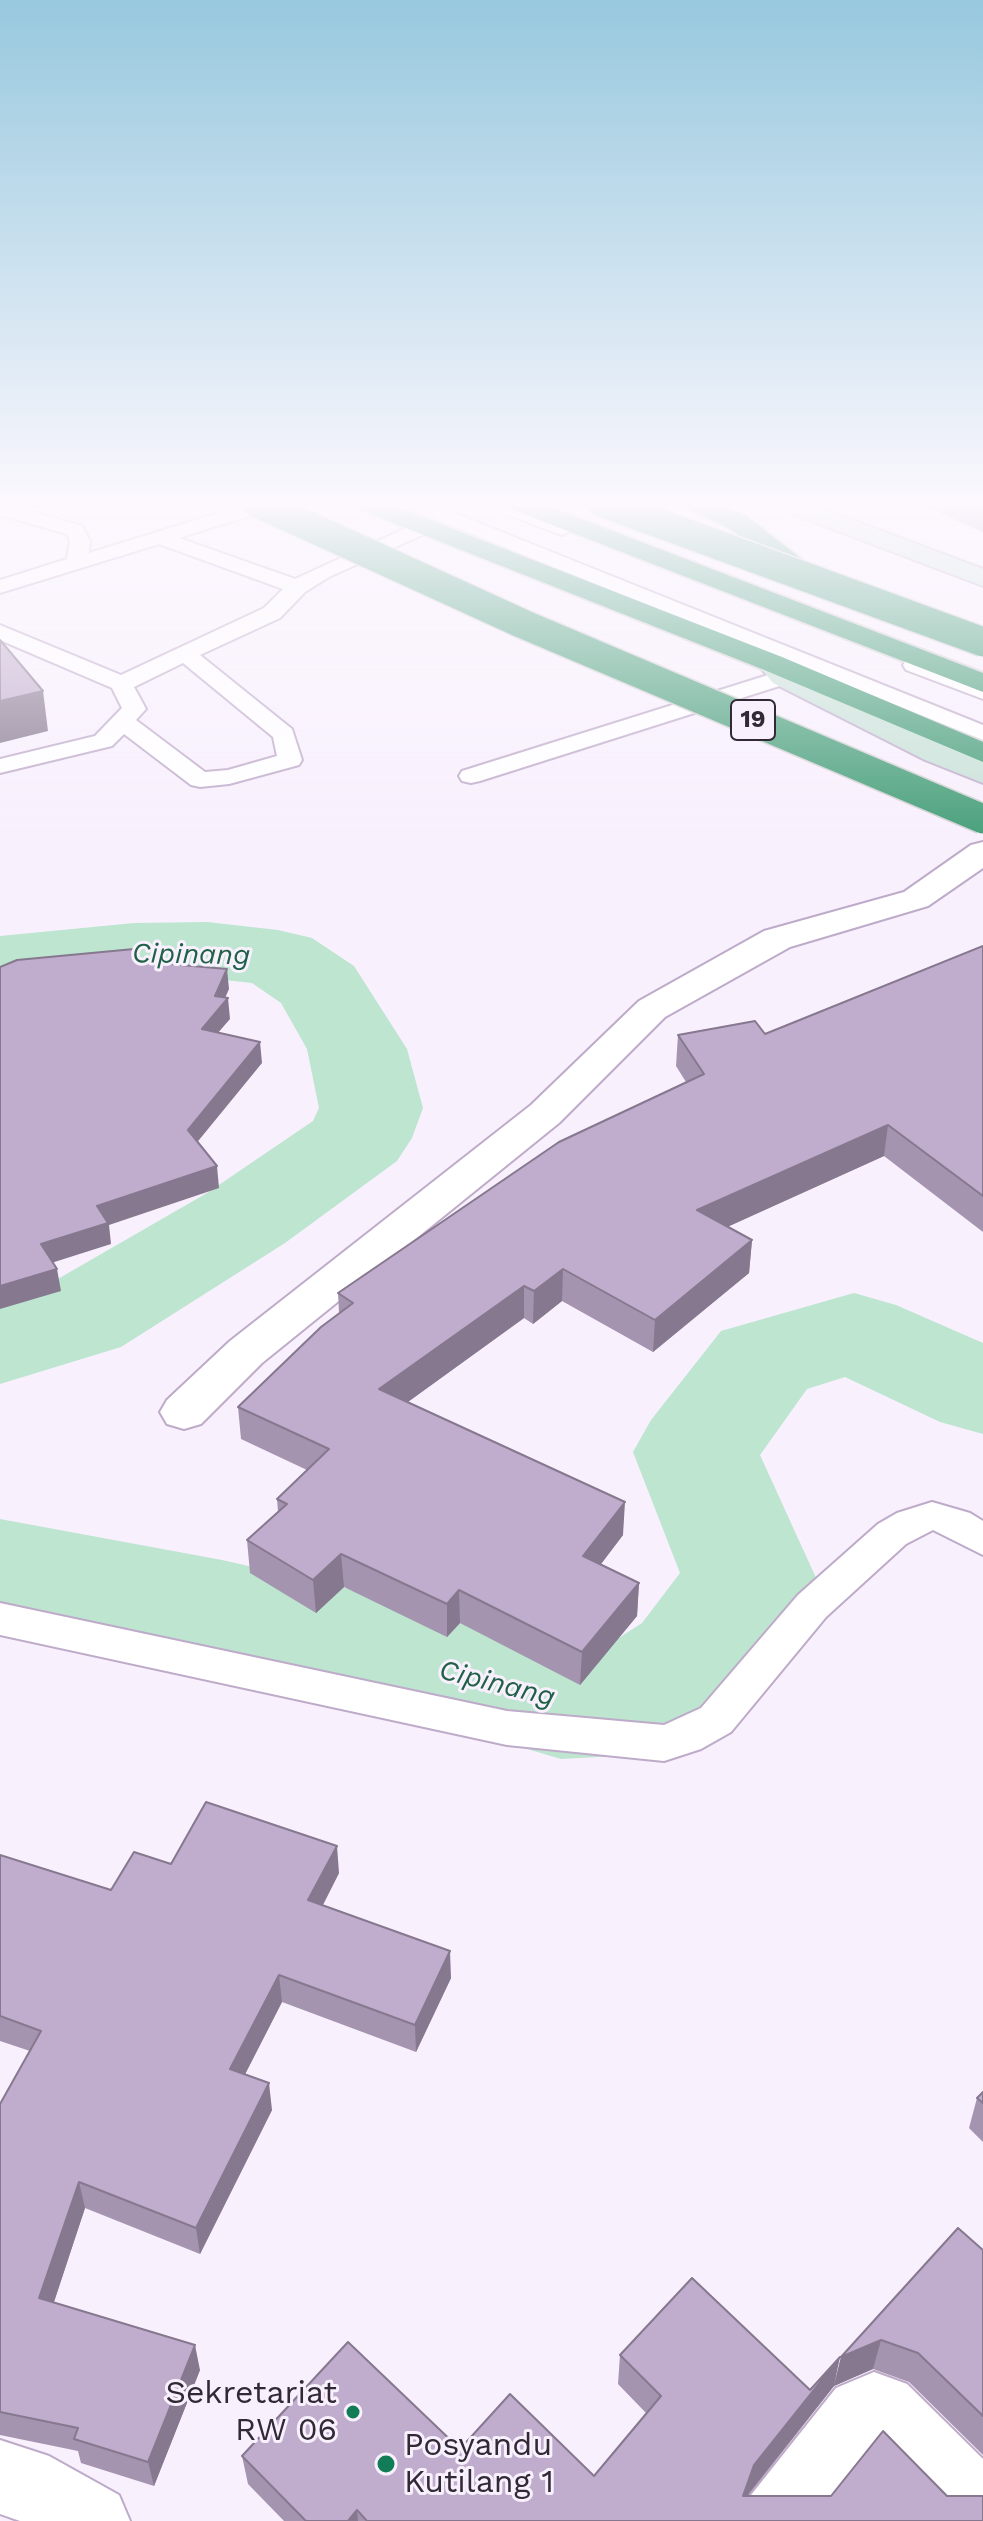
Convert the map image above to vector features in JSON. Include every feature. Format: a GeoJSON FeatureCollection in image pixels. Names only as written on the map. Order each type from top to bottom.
{"type":"FeatureCollection","features":[{"type":"Feature","properties":{"kind":"highway","name":"19"},"geometry":{"type":"LineString","coordinates":[[513,620],[983,819]]}},
{"type":"Feature","properties":{"kind":"highway"},"geometry":{"type":"LineString","coordinates":[[653,620],[983,753]]}},
{"type":"Feature","properties":{"kind":"highway"},"geometry":{"type":"LineString","coordinates":[[729,620],[983,723]]}},
{"type":"Feature","properties":{"kind":"highway"},"geometry":{"type":"LineString","coordinates":[[819,620],[983,683]]}},
{"type":"Feature","properties":{"kind":"highway"},"geometry":{"type":"LineString","coordinates":[[871,620],[983,664]]}},
{"type":"Feature","properties":{"kind":"highway"},"geometry":{"type":"LineString","coordinates":[[922,620],[983,642]]}},
{"type":"Feature","properties":{"kind":"highway"},"geometry":{"type":"LineString","coordinates":[[523,624],[983,851]]}},
{"type":"Feature","properties":{"kind":"street"},"geometry":{"type":"LineString","coordinates":[[778,670],[936,753],[983,773]]}},
{"type":"Feature","properties":{"kind":"street"},"geometry":{"type":"LineString","coordinates":[[184,1412],[246,1352],[545,1114],[652,1009],[777,939],[916,899],[983,851]]}},
{"type":"Feature","properties":{"kind":"street"},"geometry":{"type":"LineString","coordinates":[[777,2521],[862,2414],[874,2408],[881,2410],[983,2511]]}},
{"type":"Feature","properties":{"kind":"street"},"geometry":{"type":"LineString","coordinates":[[0,2477],[23,2482],[93,2521]]}},
{"type":"Feature","properties":{"kind":"lane"},"geometry":{"type":"LineString","coordinates":[[121,684],[258,620]]}},
{"type":"Feature","properties":{"kind":"lane"},"geometry":{"type":"LineString","coordinates":[[702,620],[983,733]]}},
{"type":"Feature","properties":{"kind":"lane"},"geometry":{"type":"LineString","coordinates":[[796,620],[983,692]]}},
{"type":"Feature","properties":{"kind":"lane"},"geometry":{"type":"LineString","coordinates":[[0,632],[121,684],[134,709],[103,741],[0,766]]}},
{"type":"Feature","properties":{"kind":"lane"},"geometry":{"type":"LineString","coordinates":[[122,721],[200,780],[229,777],[290,760],[284,734],[185,654]]}},
{"type":"Feature","properties":{"kind":"lane"},"geometry":{"type":"LineString","coordinates":[[471,776],[778,670]]}},
{"type":"Feature","properties":{"kind":"lane"},"geometry":{"type":"LineString","coordinates":[[0,1619],[507,1728],[664,1743],[686,1737],[716,1720],[812,1606],[892,1534],[932,1516],[956,1523],[983,1540]]}},
{"type":"Feature","properties":{"kind":"building"},"geometry":{"type":"Polygon","coordinates":[[[0,640],[43,691],[0,701],[0,640]]]}},
{"type":"Feature","properties":{"kind":"building"},"geometry":{"type":"Polygon","coordinates":[[[983,946],[983,1196],[888,1125],[697,1210],[752,1240],[655,1320],[563,1269],[534,1291],[524,1286],[379,1389],[625,1502],[583,1556],[639,1583],[582,1652],[459,1590],[447,1604],[341,1554],[313,1580],[247,1540],[287,1504],[277,1499],[329,1449],[238,1407],[321,1327],[353,1303],[338,1293],[559,1142],[704,1074],[678,1035],[755,1021],[765,1034],[983,946]]]}},
{"type":"Feature","properties":{"kind":"building"},"geometry":{"type":"Polygon","coordinates":[[[134,949],[135,961],[227,969],[215,996],[228,998],[202,1029],[260,1042],[188,1130],[217,1166],[97,1206],[108,1223],[41,1244],[57,1269],[0,1286],[0,967],[17,960],[134,949]]]}},
{"type":"Feature","properties":{"kind":"building"},"geometry":{"type":"Polygon","coordinates":[[[206,1802],[337,1846],[308,1900],[450,1951],[415,2025],[279,1975],[230,2069],[269,2083],[196,2228],[79,2182],[39,2298],[195,2345],[148,2462],[74,2439],[78,2428],[0,2412],[0,2104],[41,2031],[0,2016],[0,1855],[111,1890],[134,1852],[171,1864],[206,1802]]]}},
{"type":"Feature","properties":{"kind":"building"},"geometry":{"type":"Polygon","coordinates":[[[958,2228],[983,2250],[983,2416],[918,2353],[881,2340],[841,2357],[958,2228]]]}},
{"type":"Feature","properties":{"kind":"building"},"geometry":{"type":"Polygon","coordinates":[[[692,2278],[810,2390],[840,2357],[754,2465],[743,2496],[831,2496],[883,2431],[947,2496],[983,2496],[983,2521],[367,2521],[357,2510],[348,2521],[306,2521],[242,2456],[348,2342],[460,2449],[510,2394],[594,2476],[661,2396],[620,2355],[692,2278]]]}},
{"type":"Feature","properties":{"kind":"waterway","name":"Cipinang"},"geometry":{"type":"LineString","coordinates":[[0,965],[134,951],[207,950],[278,958],[320,986],[357,1049],[371,1108],[359,1138],[246,1218],[79,1319],[0,1344]]}},
{"type":"Feature","properties":{"kind":"waterway","name":"Cipinang"},"geometry":{"type":"LineString","coordinates":[[0,1569],[111,1593],[222,1612],[355,1644],[561,1702],[637,1698],[691,1662],[750,1580],[696,1452],[764,1360],[854,1333],[983,1392]]}},
{"type":"Feature","properties":{"kind":"place","name":"Sekretariat RW 06"},"geometry":{"type":"Point","coordinates":[353,2412]}},
{"type":"Feature","properties":{"kind":"place","name":"Posyandu Kutilang 1"},"geometry":{"type":"Point","coordinates":[386,2464]}}]}
